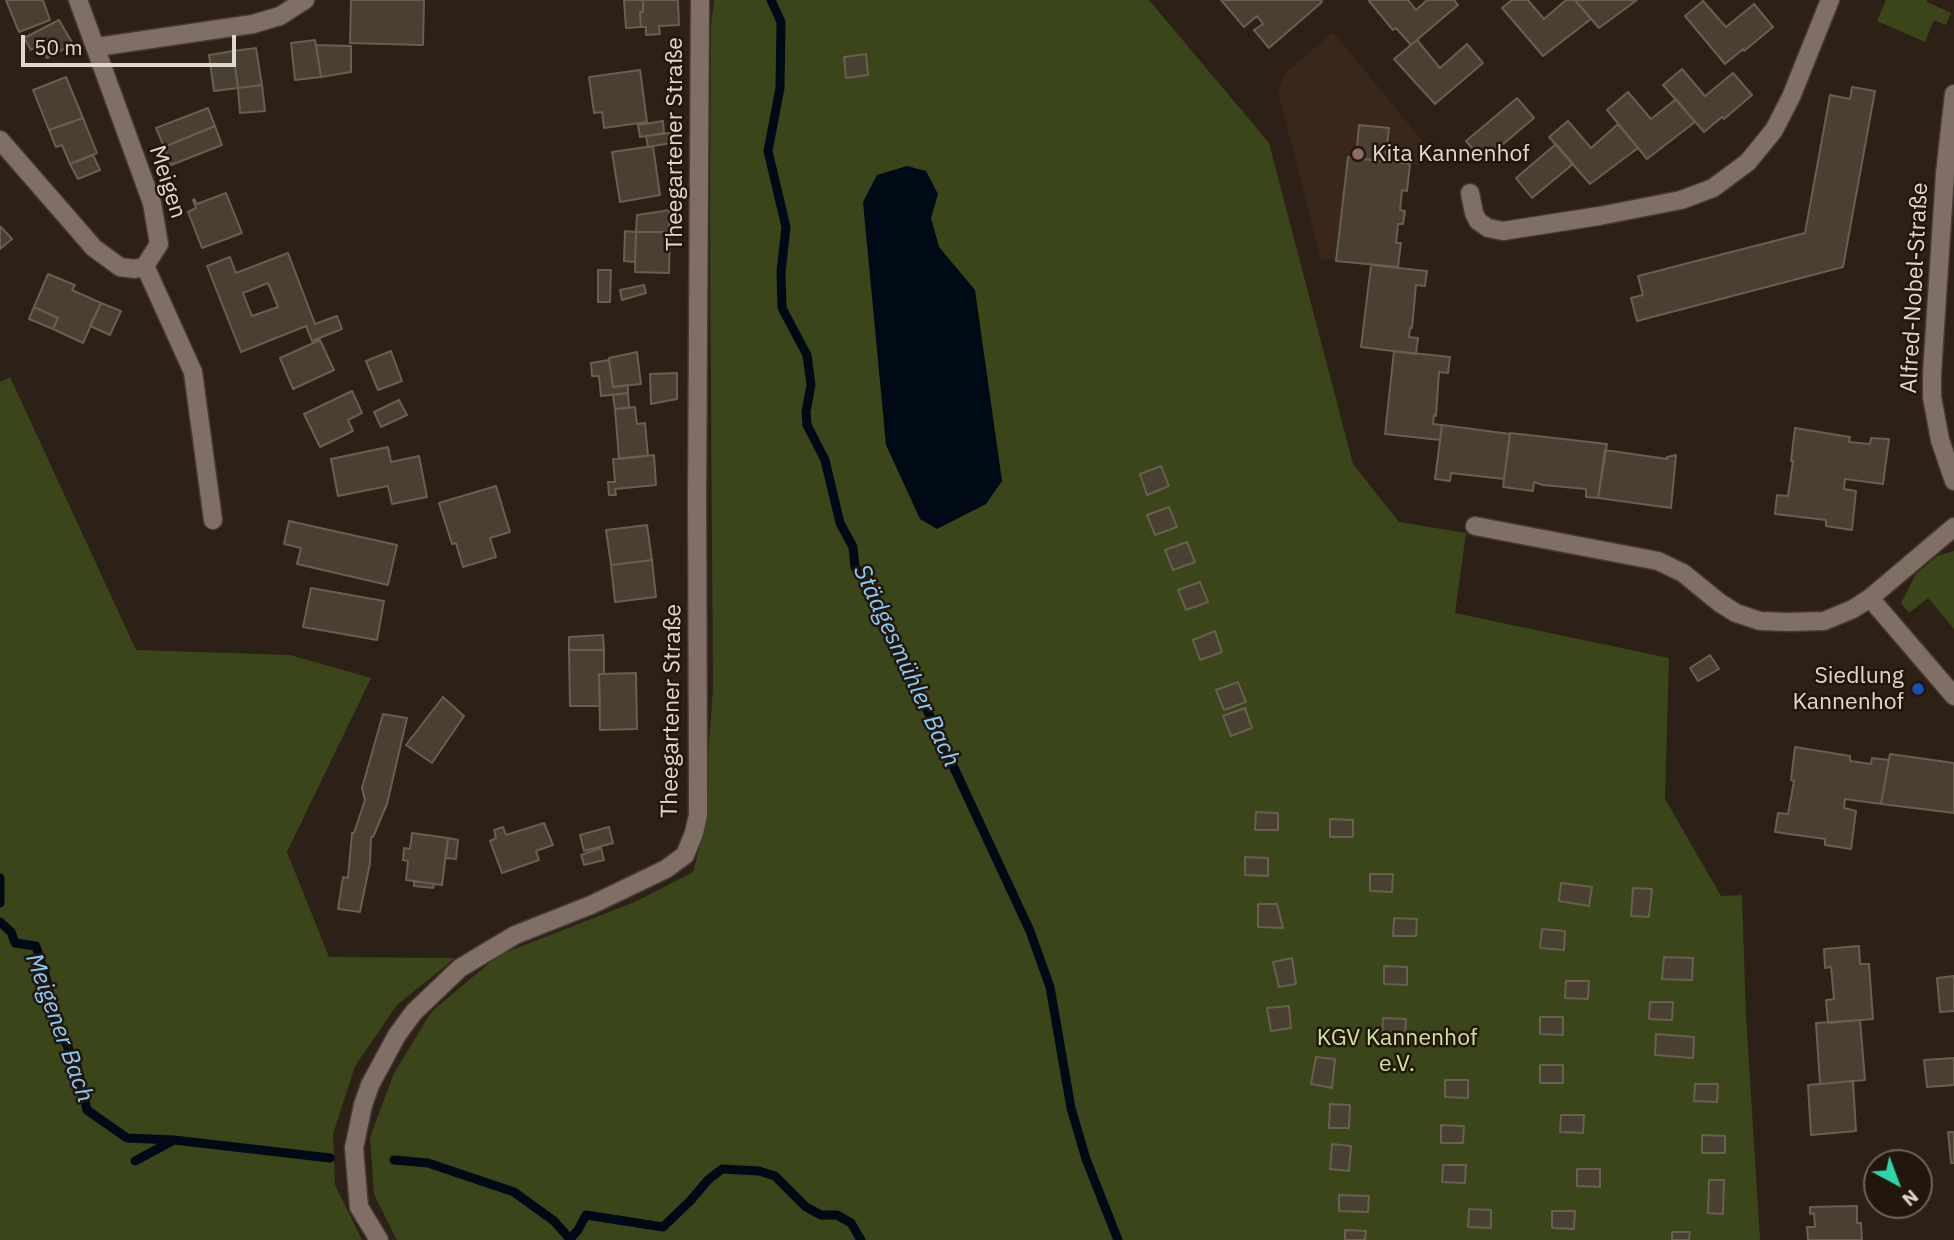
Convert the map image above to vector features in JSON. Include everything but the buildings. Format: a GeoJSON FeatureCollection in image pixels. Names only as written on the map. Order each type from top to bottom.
{"type":"FeatureCollection","features":[{"type":"Feature","properties":{"kind":"street","name":"Meigen"},"geometry":{"type":"LineString","coordinates":[[79,0],[152,203],[159,244],[145,266]]}},
{"type":"Feature","properties":{"kind":"street"},"geometry":{"type":"LineString","coordinates":[[97,47],[253,24],[280,16],[305,0]]}},
{"type":"Feature","properties":{"kind":"street","name":"Theegartener Straße"},"geometry":{"type":"LineString","coordinates":[[379,1240],[359,1207],[354,1149],[370,1085],[397,1035],[414,1012],[460,968],[515,935],[591,905],[666,869],[685,855],[694,833],[698,815],[696,497],[700,0]]}},
{"type":"Feature","properties":{"kind":"street"},"geometry":{"type":"LineString","coordinates":[[1470,193],[1478,221],[1488,228],[1503,231],[1681,200],[1713,188],[1748,162],[1769,139],[1789,102],[1830,0]]}},
{"type":"Feature","properties":{"kind":"street","name":"Alfred-Nobel-Straße"},"geometry":{"type":"LineString","coordinates":[[1954,94],[1945,174],[1932,374],[1932,397],[1940,440],[1954,481]]}},
{"type":"Feature","properties":{"kind":"street"},"geometry":{"type":"LineString","coordinates":[[0,140],[99,253],[120,267],[135,269],[145,266],[193,372],[213,520]]}},
{"type":"Feature","properties":{"kind":"street"},"geometry":{"type":"LineString","coordinates":[[1475,526],[1658,561],[1684,573],[1736,613],[1760,621],[1824,621],[1853,609],[1870,598],[1954,527]]}},
{"type":"Feature","properties":{"kind":"street"},"geometry":{"type":"LineString","coordinates":[[1870,598],[1954,696]]}},
{"type":"Feature","properties":{"kind":"shaded area","name":"Kita Kannenhof"},"geometry":{"type":"Polygon","coordinates":[[[1333,32],[1425,144],[1420,165],[1410,164],[1407,191],[1402,191],[1400,210],[1405,211],[1403,224],[1398,224],[1396,243],[1401,243],[1398,267],[1321,259],[1278,92],[1289,70],[1333,32]]]}},
{"type":"Feature","properties":{"kind":"shaded area"},"geometry":{"type":"Polygon","coordinates":[[[907,166],[926,171],[938,194],[931,218],[939,247],[975,290],[1002,481],[986,504],[937,529],[920,519],[886,445],[863,202],[877,175],[907,166]]]}},
{"type":"Feature","properties":{"kind":"green space","name":"KGV Kannenhof e.V."},"geometry":{"type":"Polygon","coordinates":[[[714,0],[1149,0],[1269,143],[1353,464],[1399,522],[1466,533],[1455,613],[1669,658],[1665,799],[1721,896],[1742,895],[1746,1016],[1760,1240],[397,1240],[374,1194],[370,1137],[394,1073],[432,1011],[499,955],[637,901],[693,872],[702,837],[713,690],[710,241],[711,28],[714,0]]]}},
{"type":"Feature","properties":{"kind":"green space"},"geometry":{"type":"Polygon","coordinates":[[[1886,0],[1927,0],[1951,13],[1946,25],[1934,20],[1925,42],[1877,21],[1886,0]]]}},
{"type":"Feature","properties":{"kind":"green space"},"geometry":{"type":"Polygon","coordinates":[[[10,377],[136,650],[290,655],[371,678],[287,852],[329,957],[455,958],[397,1005],[355,1066],[333,1134],[335,1185],[362,1240],[0,1240],[0,382],[10,377]]]}},
{"type":"Feature","properties":{"kind":"green space"},"geometry":{"type":"Polygon","coordinates":[[[1954,551],[1954,629],[1928,598],[1909,613],[1901,603],[1916,574],[1937,556],[1954,551]]]}},
{"type":"Feature","properties":{"kind":"waterway","name":"Städgesmühler Bach"},"geometry":{"type":"LineString","coordinates":[[771,0],[781,22],[780,88],[768,151],[786,227],[781,272],[782,308],[807,355],[811,385],[806,412],[807,425],[825,460],[840,523],[853,547],[855,567],[874,596],[1030,931],[1050,987],[1071,1108],[1086,1159],[1118,1240]]}},
{"type":"Feature","properties":{"kind":"waterway","name":"Meigener Bach"},"geometry":{"type":"LineString","coordinates":[[0,878],[0,903]]}},
{"type":"Feature","properties":{"kind":"waterway","name":"Meigener Bach"},"geometry":{"type":"LineString","coordinates":[[0,922],[11,932],[15,943],[36,946],[56,1023],[77,1066],[87,1110],[127,1138],[174,1140],[330,1158]]}},
{"type":"Feature","properties":{"kind":"waterway"},"geometry":{"type":"LineString","coordinates":[[135,1161],[174,1140]]}},
{"type":"Feature","properties":{"kind":"waterway","name":"Meigener Bach"},"geometry":{"type":"LineString","coordinates":[[394,1160],[428,1163],[514,1192],[554,1221],[570,1239],[586,1215],[663,1227],[722,1169],[759,1171],[775,1176],[806,1207],[821,1215],[837,1215],[851,1223],[861,1240]]}},
{"type":"Feature","properties":{"kind":"place","name":"Kita Kannenhof"},"geometry":{"type":"Point","coordinates":[1358,154]}},
{"type":"Feature","properties":{"kind":"place","name":"Siedlung Kannenhof"},"geometry":{"type":"Point","coordinates":[1918,689]}}]}
